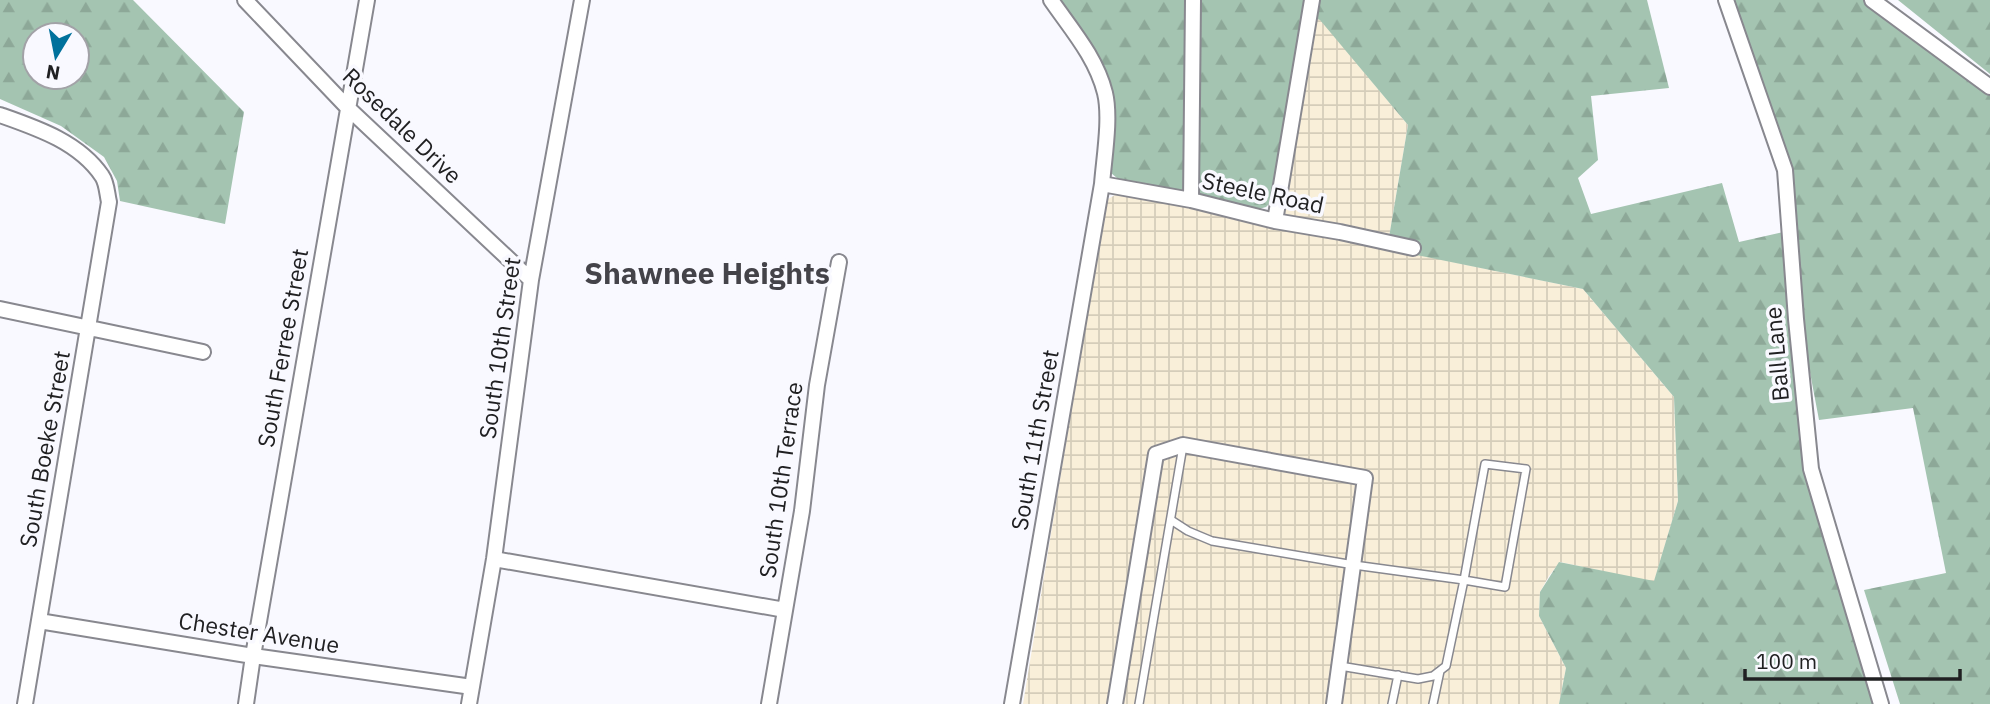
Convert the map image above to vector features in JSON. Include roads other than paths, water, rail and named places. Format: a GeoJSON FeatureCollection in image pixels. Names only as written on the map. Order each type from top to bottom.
{"type":"FeatureCollection","features":[{"type":"Feature","properties":{"kind":"street","name":"Rosedale Drive"},"geometry":{"type":"LineString","coordinates":[[244,0],[348,108],[531,280]]}},
{"type":"Feature","properties":{"kind":"street","name":"South Ferree Street"},"geometry":{"type":"LineString","coordinates":[[246,704],[367,0]]}},
{"type":"Feature","properties":{"kind":"street","name":"South 10th Street"},"geometry":{"type":"LineString","coordinates":[[469,704],[494,559],[531,280],[582,0]]}},
{"type":"Feature","properties":{"kind":"street","name":"South 11th Street"},"geometry":{"type":"LineString","coordinates":[[1012,704],[1102,184],[1107,124],[1105,93],[1088,52],[1051,0]]}},
{"type":"Feature","properties":{"kind":"street"},"geometry":{"type":"LineString","coordinates":[[1191,200],[1193,0]]}},
{"type":"Feature","properties":{"kind":"street"},"geometry":{"type":"LineString","coordinates":[[1275,220],[1312,0]]}},
{"type":"Feature","properties":{"kind":"street","name":"Ball Lane"},"geometry":{"type":"LineString","coordinates":[[1726,0],[1785,170],[1811,469],[1881,704]]}},
{"type":"Feature","properties":{"kind":"street"},"geometry":{"type":"LineString","coordinates":[[1872,0],[1990,87]]}},
{"type":"Feature","properties":{"kind":"street","name":"South Boeke Street"},"geometry":{"type":"LineString","coordinates":[[0,115],[40,130],[78,150],[104,177],[109,202],[25,704]]}},
{"type":"Feature","properties":{"kind":"street","name":"Steele Road"},"geometry":{"type":"LineString","coordinates":[[1102,184],[1191,200],[1413,248]]}},
{"type":"Feature","properties":{"kind":"street","name":"South 10th Terrace"},"geometry":{"type":"LineString","coordinates":[[769,704],[802,511],[817,385],[839,262]]}},
{"type":"Feature","properties":{"kind":"street"},"geometry":{"type":"LineString","coordinates":[[0,309],[202,352]]}},
{"type":"Feature","properties":{"kind":"street"},"geometry":{"type":"LineString","coordinates":[[1115,704],[1156,454],[1184,445],[1365,478],[1334,704]]}},
{"type":"Feature","properties":{"kind":"street"},"geometry":{"type":"LineString","coordinates":[[494,559],[785,610]]}},
{"type":"Feature","properties":{"kind":"street","name":"Chester Avenue"},"geometry":{"type":"LineString","coordinates":[[39,621],[253,656],[472,687]]}},
{"type":"Feature","properties":{"kind":"lane"},"geometry":{"type":"LineString","coordinates":[[1139,704],[1184,445]]}},
{"type":"Feature","properties":{"kind":"lane"},"geometry":{"type":"LineString","coordinates":[[1171,520],[1212,541],[1354,565],[1464,580],[1506,587],[1526,469],[1485,464],[1464,580],[1446,666],[1433,676],[1418,679],[1340,666]]}},
{"type":"Feature","properties":{"kind":"lane"},"geometry":{"type":"LineString","coordinates":[[1433,704],[1440,671]]}},
{"type":"Feature","properties":{"kind":"lane"},"geometry":{"type":"LineString","coordinates":[[1392,704],[1398,675]]}},
{"type":"Feature","properties":{"kind":"district","name":"Shawnee Heights"},"geometry":{"type":"Point","coordinates":[707,274]}}]}
